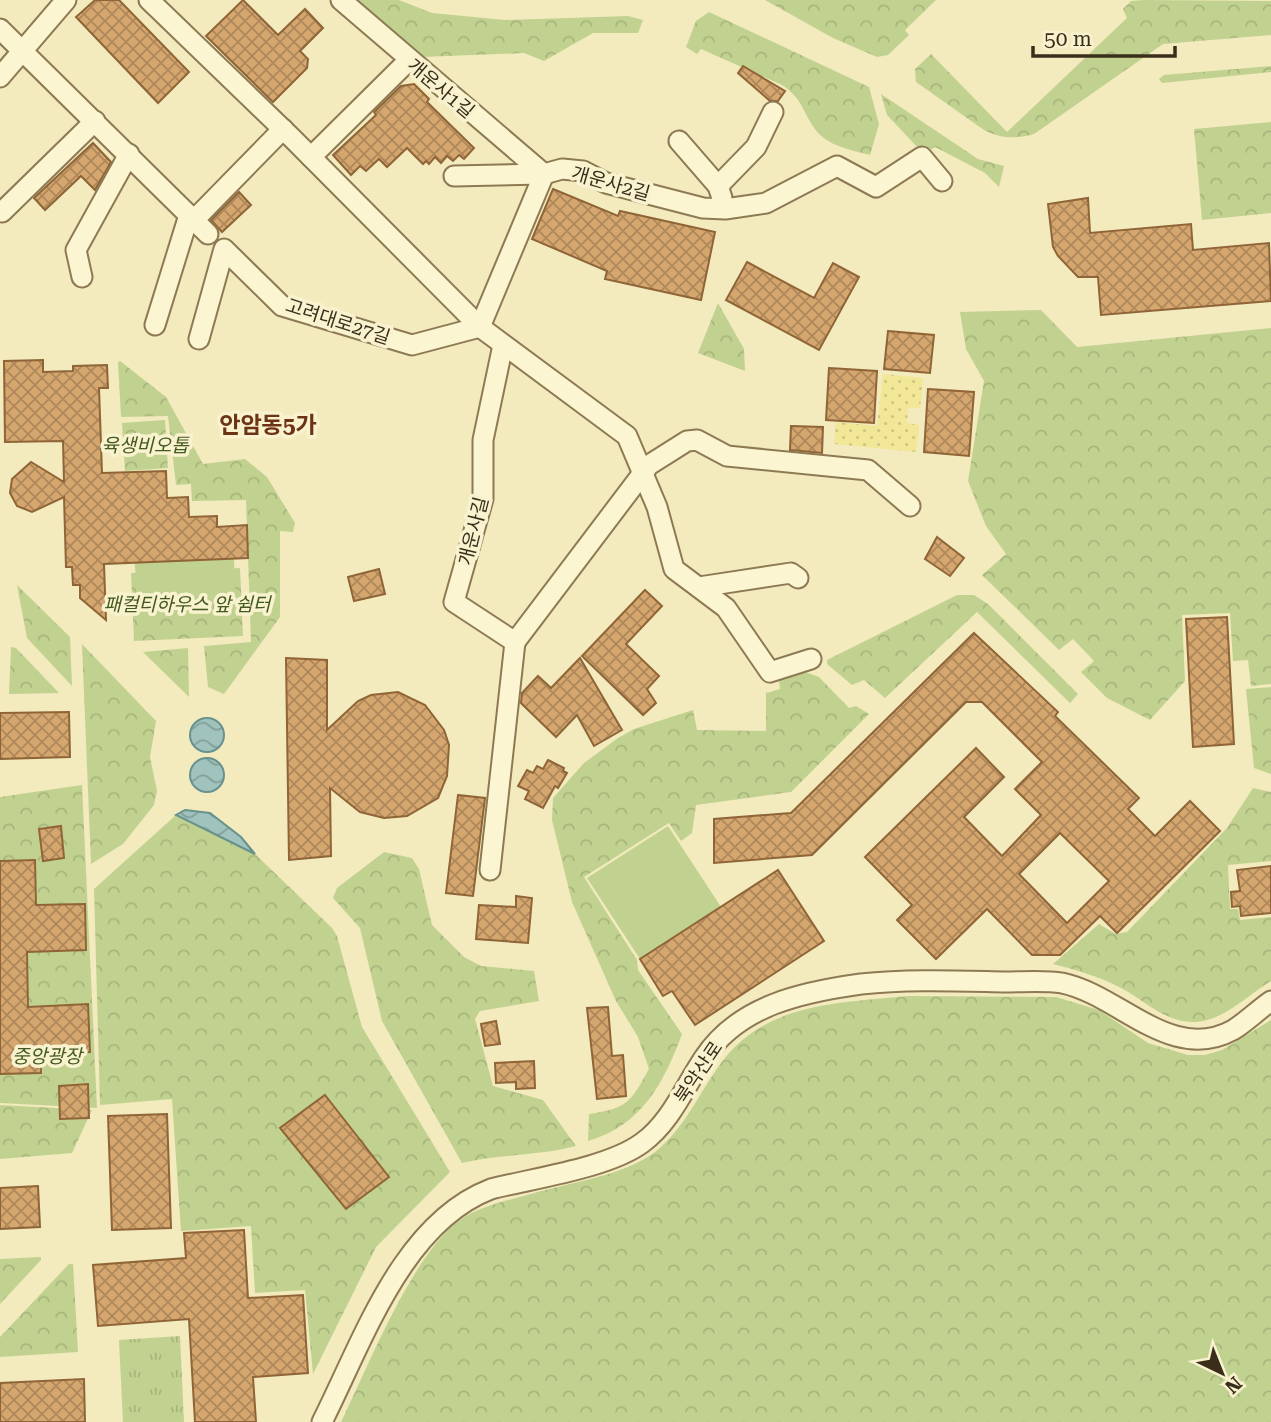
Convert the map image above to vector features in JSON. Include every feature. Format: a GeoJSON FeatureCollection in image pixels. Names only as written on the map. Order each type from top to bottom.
{"type":"FeatureCollection","features":[{"type":"Feature","properties":{"kind":"street"},"geometry":{"type":"LineString","coordinates":[[0,77],[66,0]]}},
{"type":"Feature","properties":{"kind":"street"},"geometry":{"type":"LineString","coordinates":[[149,0],[283,129],[480,327],[627,436],[657,507],[674,569],[726,608],[769,672],[811,659]]}},
{"type":"Feature","properties":{"kind":"street","name":"개운사1길"},"geometry":{"type":"LineString","coordinates":[[341,0],[408,61],[544,174]]}},
{"type":"Feature","properties":{"kind":"street"},"geometry":{"type":"LineString","coordinates":[[0,29],[24,49],[208,234]]}},
{"type":"Feature","properties":{"kind":"street"},"geometry":{"type":"LineString","coordinates":[[311,157],[408,61]]}},
{"type":"Feature","properties":{"kind":"street"},"geometry":{"type":"LineString","coordinates":[[718,186],[757,148],[773,112]]}},
{"type":"Feature","properties":{"kind":"street"},"geometry":{"type":"LineString","coordinates":[[2,212],[96,121]]}},
{"type":"Feature","properties":{"kind":"street"},"geometry":{"type":"LineString","coordinates":[[155,325],[192,217],[283,129]]}},
{"type":"Feature","properties":{"kind":"street"},"geometry":{"type":"LineString","coordinates":[[679,141],[718,186],[725,209]]}},
{"type":"Feature","properties":{"kind":"street"},"geometry":{"type":"LineString","coordinates":[[82,277],[76,250],[129,154]]}},
{"type":"Feature","properties":{"kind":"street","name":"개운사2길"},"geometry":{"type":"LineString","coordinates":[[454,176],[544,174],[562,169],[583,172],[606,183],[703,208],[725,209],[766,203],[837,166],[876,187],[922,158],[942,181]]}},
{"type":"Feature","properties":{"kind":"street"},"geometry":{"type":"LineString","coordinates":[[480,327],[544,174]]}},
{"type":"Feature","properties":{"kind":"street","name":"고려대로27길"},"geometry":{"type":"LineString","coordinates":[[199,339],[224,248],[282,306],[412,345],[480,327]]}},
{"type":"Feature","properties":{"kind":"street","name":"개운사길"},"geometry":{"type":"LineString","coordinates":[[503,345],[483,440],[483,499],[454,602],[515,642]]}},
{"type":"Feature","properties":{"kind":"street"},"geometry":{"type":"LineString","coordinates":[[490,870],[515,642],[655,460],[687,441],[697,440],[727,456],[868,470],[910,506]]}},
{"type":"Feature","properties":{"kind":"street"},"geometry":{"type":"LineString","coordinates":[[698,587],[790,573],[798,578]]}},
{"type":"Feature","properties":{"kind":"street","name":"북악산로"},"geometry":{"type":"LineString","coordinates":[[322,1422],[402,1264],[442,1217],[472,1196],[491,1189],[612,1158],[631,1150],[648,1138],[674,1108],[715,1042],[749,1015],[773,1002],[817,992],[905,980],[1060,983],[1106,999],[1160,1032],[1200,1040],[1234,1029],[1271,1002]]}},
{"type":"Feature","properties":{"kind":"green space"},"geometry":{"type":"Polygon","coordinates":[[[357,0],[399,0],[432,13],[505,20],[628,16],[643,20],[638,33],[593,33],[544,61],[524,53],[422,57],[408,50],[357,0]]]}},
{"type":"Feature","properties":{"kind":"green space"},"geometry":{"type":"Polygon","coordinates":[[[765,0],[936,0],[905,30],[909,35],[888,55],[877,57],[833,38],[765,0]]]}},
{"type":"Feature","properties":{"kind":"green space"},"geometry":{"type":"Polygon","coordinates":[[[1131,1],[1271,1],[1271,35],[1163,44],[1034,134],[1021,137],[1003,137],[984,130],[916,82],[915,69],[931,54],[1007,132],[1127,18],[1123,9],[1131,1]]]}},
{"type":"Feature","properties":{"kind":"green space"},"geometry":{"type":"Polygon","coordinates":[[[709,12],[869,87],[879,124],[870,155],[826,140],[815,129],[794,95],[782,85],[701,49],[697,54],[686,47],[696,21],[709,12]]]}},
{"type":"Feature","properties":{"kind":"green space"},"geometry":{"type":"Polygon","coordinates":[[[1271,66],[1271,72],[1162,83],[1159,79],[1164,75],[1271,66]]]}},
{"type":"Feature","properties":{"kind":"green space"},"geometry":{"type":"Polygon","coordinates":[[[881,94],[978,159],[1004,166],[999,187],[985,173],[935,147],[923,153],[887,115],[881,94]]]}},
{"type":"Feature","properties":{"kind":"green space"},"geometry":{"type":"Polygon","coordinates":[[[1271,122],[1271,213],[1202,220],[1194,129],[1271,122]]]}},
{"type":"Feature","properties":{"kind":"green space"},"geometry":{"type":"Polygon","coordinates":[[[718,303],[744,349],[745,371],[698,353],[718,303]]]}},
{"type":"Feature","properties":{"kind":"green space"},"geometry":{"type":"Polygon","coordinates":[[[1041,310],[1077,347],[1271,328],[1271,684],[1251,686],[1248,660],[1233,661],[1230,613],[1182,615],[1185,681],[1150,720],[1107,698],[1081,672],[1094,661],[1073,639],[1059,650],[982,575],[1006,554],[986,526],[968,481],[984,381],[966,349],[960,312],[1041,310]]]}},
{"type":"Feature","properties":{"kind":"green space"},"geometry":{"type":"Polygon","coordinates":[[[120,361],[166,397],[203,464],[245,459],[267,477],[295,523],[293,532],[280,531],[280,617],[224,694],[208,687],[204,646],[251,642],[246,500],[192,501],[191,484],[176,485],[168,416],[121,417],[120,361]]]}},
{"type":"Feature","properties":{"kind":"green space","name":"육생비오톱"},"geometry":{"type":"Polygon","coordinates":[[[165,420],[168,468],[125,471],[122,423],[165,420]]]}},
{"type":"Feature","properties":{"kind":"green space"},"geometry":{"type":"Polygon","coordinates":[[[233,540],[236,602],[137,608],[134,546],[233,540]]]}},
{"type":"Feature","properties":{"kind":"green space","name":"패컬티하우스 앞 쉼터"},"geometry":{"type":"Polygon","coordinates":[[[240,568],[243,636],[134,641],[131,573],[240,568]]]}},
{"type":"Feature","properties":{"kind":"green space"},"geometry":{"type":"Polygon","coordinates":[[[17,585],[70,637],[72,686],[27,638],[17,585]]]}},
{"type":"Feature","properties":{"kind":"green space"},"geometry":{"type":"Polygon","coordinates":[[[957,595],[974,595],[988,604],[1078,694],[1070,703],[977,612],[885,698],[864,680],[852,685],[827,664],[827,660],[957,595]]]}},
{"type":"Feature","properties":{"kind":"green space"},"geometry":{"type":"Polygon","coordinates":[[[82,644],[156,721],[150,757],[157,791],[154,805],[123,844],[91,864],[82,644]]]}},
{"type":"Feature","properties":{"kind":"green space"},"geometry":{"type":"Polygon","coordinates":[[[11,647],[16,648],[59,693],[9,694],[11,647]]]}},
{"type":"Feature","properties":{"kind":"green space"},"geometry":{"type":"Polygon","coordinates":[[[188,648],[189,697],[143,652],[188,648]]]}},
{"type":"Feature","properties":{"kind":"green space"},"geometry":{"type":"Polygon","coordinates":[[[805,672],[819,677],[849,708],[856,706],[869,714],[791,792],[696,805],[692,833],[681,841],[669,823],[584,877],[637,960],[638,970],[682,1034],[667,1069],[648,1100],[623,1125],[588,1141],[589,1114],[612,1109],[626,1102],[637,1090],[649,1069],[638,1037],[616,1001],[572,902],[552,820],[553,798],[584,763],[618,738],[634,729],[693,710],[697,730],[766,731],[766,691],[767,693],[780,689],[779,680],[805,672]]]}},
{"type":"Feature","properties":{"kind":"green space"},"geometry":{"type":"Polygon","coordinates":[[[1271,687],[1271,774],[1254,768],[1246,689],[1271,687]]]}},
{"type":"Feature","properties":{"kind":"green space","name":"중앙광장"},"geometry":{"type":"Polygon","coordinates":[[[82,785],[97,1108],[0,1103],[0,797],[82,785]]]}},
{"type":"Feature","properties":{"kind":"green space"},"geometry":{"type":"Polygon","coordinates":[[[1253,788],[1271,792],[1271,861],[1228,865],[1230,909],[1238,909],[1240,920],[1271,917],[1271,981],[1224,1013],[1194,1022],[1171,1018],[1111,983],[1053,964],[1099,924],[1116,934],[1127,932],[1227,828],[1253,788]]]}},
{"type":"Feature","properties":{"kind":"green space"},"geometry":{"type":"Polygon","coordinates":[[[176,815],[255,854],[332,928],[337,936],[362,1027],[450,1172],[376,1247],[313,1374],[305,1290],[255,1293],[251,1226],[181,1231],[172,1099],[100,1105],[94,889],[176,815]]]}},
{"type":"Feature","properties":{"kind":"green space"},"geometry":{"type":"Polygon","coordinates":[[[668,826],[721,907],[640,959],[587,878],[668,826]]]}},
{"type":"Feature","properties":{"kind":"green space"},"geometry":{"type":"Polygon","coordinates":[[[384,852],[412,858],[419,869],[432,925],[464,957],[481,966],[534,971],[539,1001],[480,1011],[475,1019],[493,1086],[543,1100],[576,1146],[462,1163],[382,1021],[360,928],[333,898],[337,888],[384,852]]]}},
{"type":"Feature","properties":{"kind":"green space"},"geometry":{"type":"Polygon","coordinates":[[[908,996],[1056,997],[1099,1010],[1148,1043],[1188,1055],[1205,1055],[1222,1050],[1271,1020],[1271,1422],[341,1422],[411,1280],[447,1231],[466,1216],[498,1203],[612,1173],[655,1152],[675,1132],[721,1063],[739,1043],[782,1017],[831,1004],[908,996]]]}},
{"type":"Feature","properties":{"kind":"green space"},"geometry":{"type":"Polygon","coordinates":[[[0,1105],[92,1110],[72,1153],[0,1159],[0,1105]]]}},
{"type":"Feature","properties":{"kind":"green space"},"geometry":{"type":"Polygon","coordinates":[[[41,1257],[41,1260],[0,1304],[0,1259],[41,1257]]]}},
{"type":"Feature","properties":{"kind":"green space"},"geometry":{"type":"Polygon","coordinates":[[[69,1264],[73,1264],[78,1352],[0,1357],[0,1337],[69,1264]]]}},
{"type":"Feature","properties":{"kind":"green space"},"geometry":{"type":"Polygon","coordinates":[[[180,1336],[184,1422],[123,1422],[119,1340],[180,1336]]]}},
{"type":"Feature","properties":{"kind":"sand"},"geometry":{"type":"Polygon","coordinates":[[[883,374],[923,378],[920,408],[908,408],[907,423],[919,425],[916,452],[834,444],[836,422],[877,426],[883,374]]]}},
{"type":"Feature","properties":{"kind":"water"},"geometry":{"type":"Polygon","coordinates":[[[207,718],[219,723],[224,735],[219,747],[207,752],[195,747],[190,735],[195,723],[207,718]]]}},
{"type":"Feature","properties":{"kind":"water"},"geometry":{"type":"Polygon","coordinates":[[[207,758],[219,763],[224,775],[219,787],[207,792],[195,787],[190,775],[195,763],[207,758]]]}},
{"type":"Feature","properties":{"kind":"water"},"geometry":{"type":"Polygon","coordinates":[[[185,810],[210,813],[241,837],[255,854],[176,815],[185,810]]]}},
{"type":"Feature","properties":{"kind":"building"},"geometry":{"type":"Polygon","coordinates":[[[95,0],[119,0],[189,72],[158,103],[76,17],[95,0]]]}},
{"type":"Feature","properties":{"kind":"building"},"geometry":{"type":"Polygon","coordinates":[[[243,0],[278,35],[305,9],[323,28],[300,51],[308,59],[307,68],[273,102],[206,36],[243,0]]]}},
{"type":"Feature","properties":{"kind":"building"},"geometry":{"type":"Polygon","coordinates":[[[743,66],[785,91],[778,101],[770,101],[738,73],[743,66]]]}},
{"type":"Feature","properties":{"kind":"building"},"geometry":{"type":"Polygon","coordinates":[[[414,84],[429,99],[427,102],[474,148],[464,159],[459,155],[453,161],[447,156],[441,163],[435,157],[429,164],[426,161],[423,164],[407,148],[387,167],[379,159],[366,171],[360,166],[351,175],[333,155],[376,115],[374,112],[401,86],[414,84]]]}},
{"type":"Feature","properties":{"kind":"building"},"geometry":{"type":"Polygon","coordinates":[[[93,143],[111,162],[95,190],[81,176],[45,210],[34,198],[93,143]]]}},
{"type":"Feature","properties":{"kind":"building"},"geometry":{"type":"Polygon","coordinates":[[[553,189],[618,216],[620,211],[715,232],[701,300],[605,279],[607,271],[532,239],[553,189]]]}},
{"type":"Feature","properties":{"kind":"building"},"geometry":{"type":"Polygon","coordinates":[[[239,192],[251,205],[222,232],[211,220],[239,192]]]}},
{"type":"Feature","properties":{"kind":"building"},"geometry":{"type":"Polygon","coordinates":[[[1088,198],[1090,233],[1191,224],[1193,250],[1269,243],[1271,301],[1101,315],[1098,277],[1078,277],[1053,247],[1048,204],[1088,198]]]}},
{"type":"Feature","properties":{"kind":"building"},"geometry":{"type":"Polygon","coordinates":[[[747,262],[814,298],[833,263],[859,277],[819,350],[726,300],[747,262]]]}},
{"type":"Feature","properties":{"kind":"building"},"geometry":{"type":"Polygon","coordinates":[[[888,331],[934,335],[930,373],[884,369],[888,331]]]}},
{"type":"Feature","properties":{"kind":"building"},"geometry":{"type":"Polygon","coordinates":[[[43,360],[43,372],[73,371],[73,366],[107,365],[108,388],[99,388],[102,473],[166,471],[167,498],[188,497],[189,517],[217,516],[217,527],[247,525],[248,558],[104,564],[106,620],[80,598],[80,585],[73,585],[72,567],[66,567],[64,497],[32,512],[17,506],[10,493],[12,479],[31,462],[64,482],[63,441],[5,442],[4,361],[43,360]]]}},
{"type":"Feature","properties":{"kind":"building"},"geometry":{"type":"Polygon","coordinates":[[[829,368],[877,371],[874,423],[826,420],[829,368]]]}},
{"type":"Feature","properties":{"kind":"building"},"geometry":{"type":"Polygon","coordinates":[[[928,389],[974,392],[969,456],[924,452],[928,389]]]}},
{"type":"Feature","properties":{"kind":"building"},"geometry":{"type":"Polygon","coordinates":[[[791,426],[823,427],[822,453],[790,450],[791,426]]]}},
{"type":"Feature","properties":{"kind":"building"},"geometry":{"type":"Polygon","coordinates":[[[937,537],[964,558],[950,576],[925,559],[937,537]]]}},
{"type":"Feature","properties":{"kind":"building"},"geometry":{"type":"Polygon","coordinates":[[[379,569],[385,594],[354,601],[348,577],[379,569]]]}},
{"type":"Feature","properties":{"kind":"building"},"geometry":{"type":"Polygon","coordinates":[[[645,590],[662,606],[626,644],[659,676],[647,689],[656,703],[643,715],[582,656],[645,590]]]}},
{"type":"Feature","properties":{"kind":"building"},"geometry":{"type":"Polygon","coordinates":[[[1227,617],[1234,744],[1193,747],[1186,619],[1227,617]]]}},
{"type":"Feature","properties":{"kind":"building"},"geometry":{"type":"Polygon","coordinates":[[[974,633],[1058,712],[1055,716],[1139,798],[1128,809],[1155,836],[1190,801],[1220,831],[1117,933],[1100,916],[1060,955],[1032,955],[987,909],[936,959],[897,920],[912,905],[865,857],[976,748],[1004,777],[964,817],[1002,856],[1041,815],[1015,789],[1042,762],[982,702],[966,702],[812,855],[714,863],[714,819],[791,813],[974,633]],[[1060,833],[1019,874],[1067,923],[1109,881],[1060,833]]]}},
{"type":"Feature","properties":{"kind":"building"},"geometry":{"type":"Polygon","coordinates":[[[286,658],[327,660],[327,730],[358,701],[371,695],[398,692],[425,705],[444,730],[449,745],[447,776],[438,798],[407,816],[384,818],[360,812],[330,788],[331,856],[289,860],[286,658]]]}},
{"type":"Feature","properties":{"kind":"building"},"geometry":{"type":"Polygon","coordinates":[[[580,658],[622,730],[594,746],[577,715],[556,737],[521,703],[522,693],[538,676],[551,688],[580,658]]]}},
{"type":"Feature","properties":{"kind":"building"},"geometry":{"type":"Polygon","coordinates":[[[69,712],[70,757],[0,759],[0,713],[69,712]]]}},
{"type":"Feature","properties":{"kind":"building"},"geometry":{"type":"Polygon","coordinates":[[[548,760],[564,768],[563,771],[567,773],[558,788],[555,786],[543,808],[525,799],[529,791],[518,786],[527,770],[533,773],[537,766],[543,769],[548,760]]]}},
{"type":"Feature","properties":{"kind":"building"},"geometry":{"type":"Polygon","coordinates":[[[458,795],[485,798],[473,896],[446,893],[458,795]]]}},
{"type":"Feature","properties":{"kind":"building"},"geometry":{"type":"Polygon","coordinates":[[[61,826],[64,858],[43,861],[39,829],[61,826]]]}},
{"type":"Feature","properties":{"kind":"building"},"geometry":{"type":"Polygon","coordinates":[[[35,860],[36,905],[85,904],[86,950],[27,952],[28,1007],[88,1004],[90,1052],[40,1054],[41,1073],[0,1074],[0,861],[35,860]]]}},
{"type":"Feature","properties":{"kind":"building"},"geometry":{"type":"Polygon","coordinates":[[[1271,866],[1271,913],[1241,916],[1240,906],[1232,907],[1231,892],[1240,891],[1237,870],[1271,866]]]}},
{"type":"Feature","properties":{"kind":"building"},"geometry":{"type":"Polygon","coordinates":[[[778,870],[824,941],[695,1025],[672,991],[663,996],[640,959],[778,870]]]}},
{"type":"Feature","properties":{"kind":"building"},"geometry":{"type":"Polygon","coordinates":[[[516,896],[532,898],[528,943],[476,939],[479,905],[516,907],[516,896]]]}},
{"type":"Feature","properties":{"kind":"building"},"geometry":{"type":"Polygon","coordinates":[[[608,1007],[612,1056],[623,1055],[626,1096],[597,1099],[587,1008],[608,1007]]]}},
{"type":"Feature","properties":{"kind":"building"},"geometry":{"type":"Polygon","coordinates":[[[496,1021],[500,1044],[485,1046],[481,1024],[496,1021]]]}},
{"type":"Feature","properties":{"kind":"building"},"geometry":{"type":"Polygon","coordinates":[[[534,1061],[535,1088],[516,1089],[516,1082],[496,1083],[495,1063],[534,1061]]]}},
{"type":"Feature","properties":{"kind":"building"},"geometry":{"type":"Polygon","coordinates":[[[88,1084],[89,1118],[60,1119],[59,1086],[88,1084]]]}},
{"type":"Feature","properties":{"kind":"building"},"geometry":{"type":"Polygon","coordinates":[[[325,1095],[389,1177],[346,1209],[280,1128],[325,1095]]]}},
{"type":"Feature","properties":{"kind":"building"},"geometry":{"type":"Polygon","coordinates":[[[167,1114],[171,1228],[112,1230],[108,1116],[167,1114]]]}},
{"type":"Feature","properties":{"kind":"building"},"geometry":{"type":"Polygon","coordinates":[[[38,1186],[40,1227],[0,1229],[0,1188],[38,1186]]]}},
{"type":"Feature","properties":{"kind":"building"},"geometry":{"type":"Polygon","coordinates":[[[244,1230],[248,1298],[303,1295],[308,1373],[253,1377],[256,1422],[195,1422],[189,1319],[98,1326],[93,1265],[186,1258],[184,1233],[244,1230]]]}},
{"type":"Feature","properties":{"kind":"building"},"geometry":{"type":"Polygon","coordinates":[[[84,1379],[85,1422],[0,1422],[0,1383],[84,1379]]]}},
{"type":"Feature","properties":{"kind":"district","name":"안암동5가"},"geometry":{"type":"Point","coordinates":[268,425]}}]}
